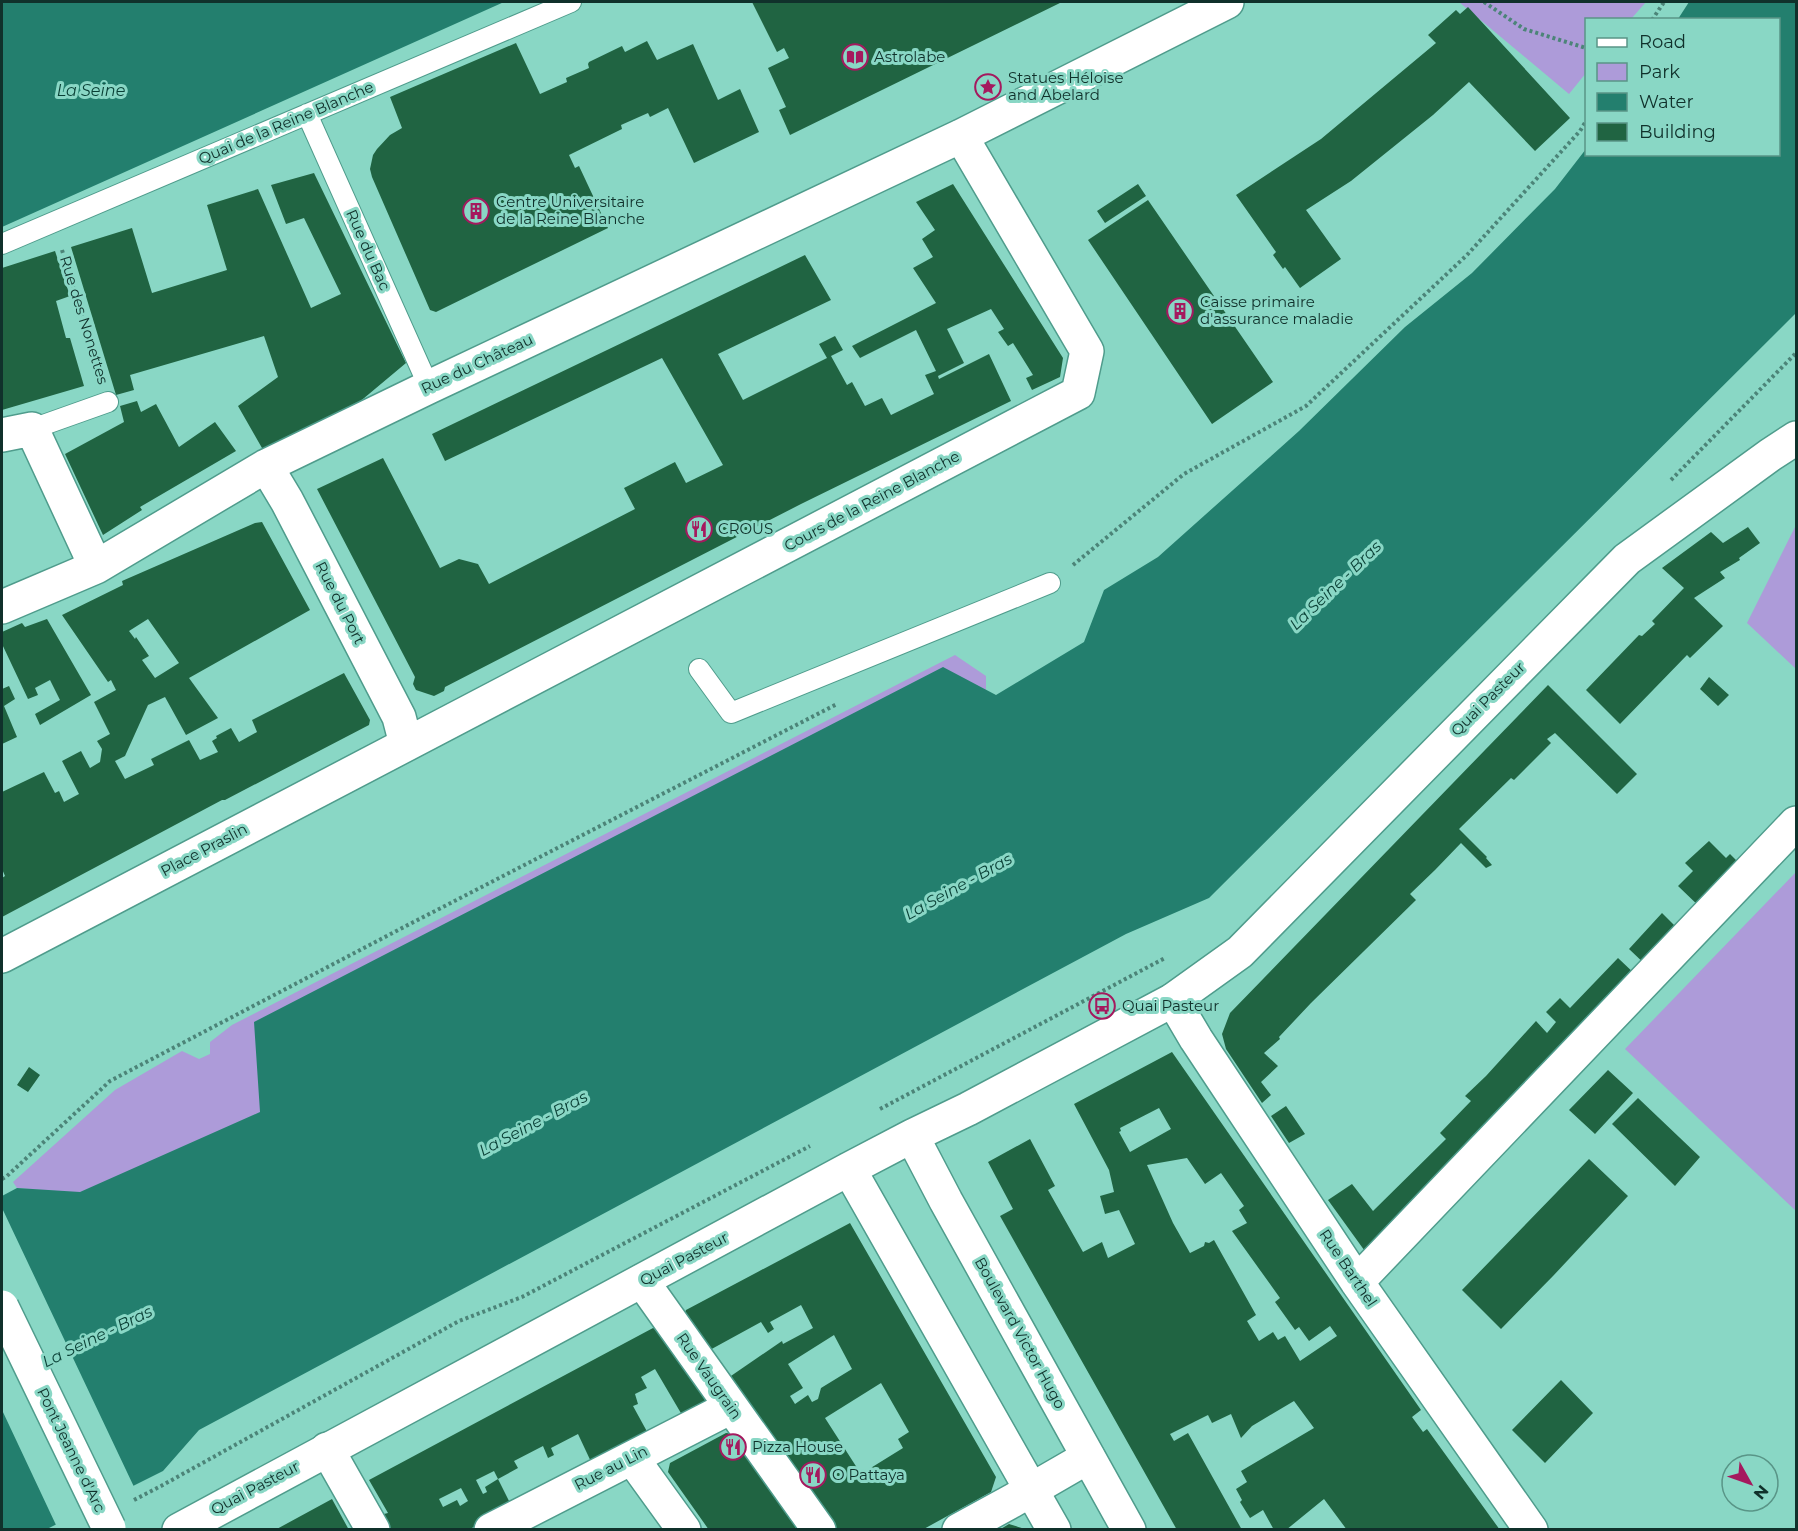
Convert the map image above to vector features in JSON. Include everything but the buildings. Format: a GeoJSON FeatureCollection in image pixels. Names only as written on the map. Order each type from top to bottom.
{"type":"FeatureCollection","features":[{"type":"Feature","properties":{"kind":"street","name":"Rue du Château"},"geometry":{"type":"LineString","coordinates":[[2,607],[96,567],[266,466],[962,136],[1227,2]]}},
{"type":"Feature","properties":{"kind":"street","name":"Cours de la Reine Blanche"},"geometry":{"type":"LineString","coordinates":[[406,744],[1078,393],[1087,351],[962,136]]}},
{"type":"Feature","properties":{"kind":"street","name":"Quai Pasteur"},"geometry":{"type":"LineString","coordinates":[[179,1530],[849,1168],[968,1109],[1173,1000],[1240,952],[1627,559],[1784,446],[1797,425]]}},
{"type":"Feature","properties":{"kind":"street","name":"Rue des Nonettes"},"geometry":{"type":"LineString","coordinates":[[17,432],[96,567]]}},
{"type":"Feature","properties":{"kind":"street","name":"Rue du Port"},"geometry":{"type":"LineString","coordinates":[[266,466],[287,501],[399,717],[406,744]]}},
{"type":"Feature","properties":{"kind":"street","name":"Place Praslin"},"geometry":{"type":"LineString","coordinates":[[2,956],[406,744]]}},
{"type":"Feature","properties":{"kind":"street"},"geometry":{"type":"LineString","coordinates":[[1357,1282],[1797,823]]}},
{"type":"Feature","properties":{"kind":"street","name":"Rue Barthel"},"geometry":{"type":"LineString","coordinates":[[1173,1000],[1196,1039],[1357,1282],[1531,1530]]}},
{"type":"Feature","properties":{"kind":"street","name":"Boulevard Victor Hugo"},"geometry":{"type":"LineString","coordinates":[[912,1136],[1129,1530]]}},
{"type":"Feature","properties":{"kind":"street"},"geometry":{"type":"LineString","coordinates":[[849,1168],[1054,1530]]}},
{"type":"Feature","properties":{"kind":"street","name":"Rue Vaugrain"},"geometry":{"type":"LineString","coordinates":[[642,1281],[819,1530]]}},
{"type":"Feature","properties":{"kind":"street","name":"Pont Jeanne d'Arc"},"geometry":{"type":"LineString","coordinates":[[2,1307],[109,1529]]}},
{"type":"Feature","properties":{"kind":"street","name":"Rue au Lin"},"geometry":{"type":"LineString","coordinates":[[491,1530],[731,1407]]}},
{"type":"Feature","properties":{"kind":"street"},"geometry":{"type":"LineString","coordinates":[[327,1449],[373,1530]]}},
{"type":"Feature","properties":{"kind":"street"},"geometry":{"type":"LineString","coordinates":[[959,1530],[1088,1457]]}},
{"type":"Feature","properties":{"kind":"street"},"geometry":{"type":"LineString","coordinates":[[632,1458],[684,1530]]}},
{"type":"Feature","properties":{"kind":"lane","name":"Quai de la Reine Blanche"},"geometry":{"type":"LineString","coordinates":[[2,244],[571,2]]}},
{"type":"Feature","properties":{"kind":"lane","name":"Rue du Bac"},"geometry":{"type":"LineString","coordinates":[[307,114],[429,387]]}},
{"type":"Feature","properties":{"kind":"lane","name":"Rue des Nonettes"},"geometry":{"type":"LineString","coordinates":[[17,432],[108,402]]}},
{"type":"Feature","properties":{"kind":"lane"},"geometry":{"type":"LineString","coordinates":[[699,669],[731,713],[1050,583]]}},
{"type":"Feature","properties":{"kind":"path"},"geometry":{"type":"LineString","coordinates":[[1484,2],[1524,29],[1585,47]]}},
{"type":"Feature","properties":{"kind":"path"},"geometry":{"type":"LineString","coordinates":[[1653,18],[1664,2]]}},
{"type":"Feature","properties":{"kind":"path","name":"Rue des Nonettes"},"geometry":{"type":"LineString","coordinates":[[54,222],[108,402]]}},
{"type":"Feature","properties":{"kind":"path"},"geometry":{"type":"LineString","coordinates":[[1664,487],[1797,353]]}},
{"type":"Feature","properties":{"kind":"path"},"geometry":{"type":"LineString","coordinates":[[873,1112],[1169,956]]}},
{"type":"Feature","properties":{"kind":"path"},"geometry":{"type":"LineString","coordinates":[[131,1501],[459,1321],[522,1297],[810,1146]]}},
{"type":"Feature","properties":{"kind":"green space"},"geometry":{"type":"Polygon","coordinates":[[[1459,2],[1646,2],[1632,18],[1585,18],[1585,74],[1569,94],[1459,2]]]}},
{"type":"Feature","properties":{"kind":"green space"},"geometry":{"type":"Polygon","coordinates":[[[1796,525],[1796,669],[1747,623],[1796,525]]]}},
{"type":"Feature","properties":{"kind":"green space"},"geometry":{"type":"Polygon","coordinates":[[[955,655],[986,676],[986,690],[943,668],[255,1022],[261,1112],[80,1193],[17,1188],[13,1182],[115,1090],[182,1051],[199,1059],[210,1054],[210,1042],[232,1025],[955,655]]]}},
{"type":"Feature","properties":{"kind":"green space"},"geometry":{"type":"Polygon","coordinates":[[[1796,872],[1796,1211],[1625,1049],[1796,872]]]}},
{"type":"Feature","properties":{"kind":"water","name":"La Seine"},"geometry":{"type":"Polygon","coordinates":[[[2,2],[504,2],[2,227],[2,2]]]}},
{"type":"Feature","properties":{"kind":"water","name":"La Seine - Bras"},"geometry":{"type":"Polygon","coordinates":[[[1689,2],[1796,2],[1796,313],[1209,898],[1126,934],[199,1430],[163,1471],[47,1529],[2,1530],[2,1196],[17,1188],[80,1192],[260,1112],[254,1022],[943,667],[996,695],[1084,642],[1104,590],[1158,557],[1299,431],[1405,327],[1472,273],[1555,189],[1585,150],[1585,156],[1780,156],[1780,18],[1679,18],[1689,2]]]}},
{"type":"Feature","properties":{"kind":"pier"},"geometry":{"type":"Polygon","coordinates":[[[2,1208],[135,1489],[55,1529],[56,1525],[2,1410],[2,1208]]]}},
{"type":"Feature","properties":{"kind":"place","name":"Astrolabe"},"geometry":{"type":"Point","coordinates":[855,57]}},
{"type":"Feature","properties":{"kind":"place","name":"Statues Héloise and Abelard"},"geometry":{"type":"Point","coordinates":[988,87]}},
{"type":"Feature","properties":{"kind":"place","name":"Centre Universitaire de la Reine Blanche"},"geometry":{"type":"Point","coordinates":[476,211]}},
{"type":"Feature","properties":{"kind":"place","name":"Caisse primaire d'assurance maladie"},"geometry":{"type":"Point","coordinates":[1180,311]}},
{"type":"Feature","properties":{"kind":"place","name":"CROUS"},"geometry":{"type":"Point","coordinates":[699,529]}},
{"type":"Feature","properties":{"kind":"place","name":"Quai Pasteur"},"geometry":{"type":"Point","coordinates":[1102,1006]}},
{"type":"Feature","properties":{"kind":"place","name":"Pizza House"},"geometry":{"type":"Point","coordinates":[733,1447]}},
{"type":"Feature","properties":{"kind":"place","name":"O Pattaya"},"geometry":{"type":"Point","coordinates":[813,1475]}}]}
